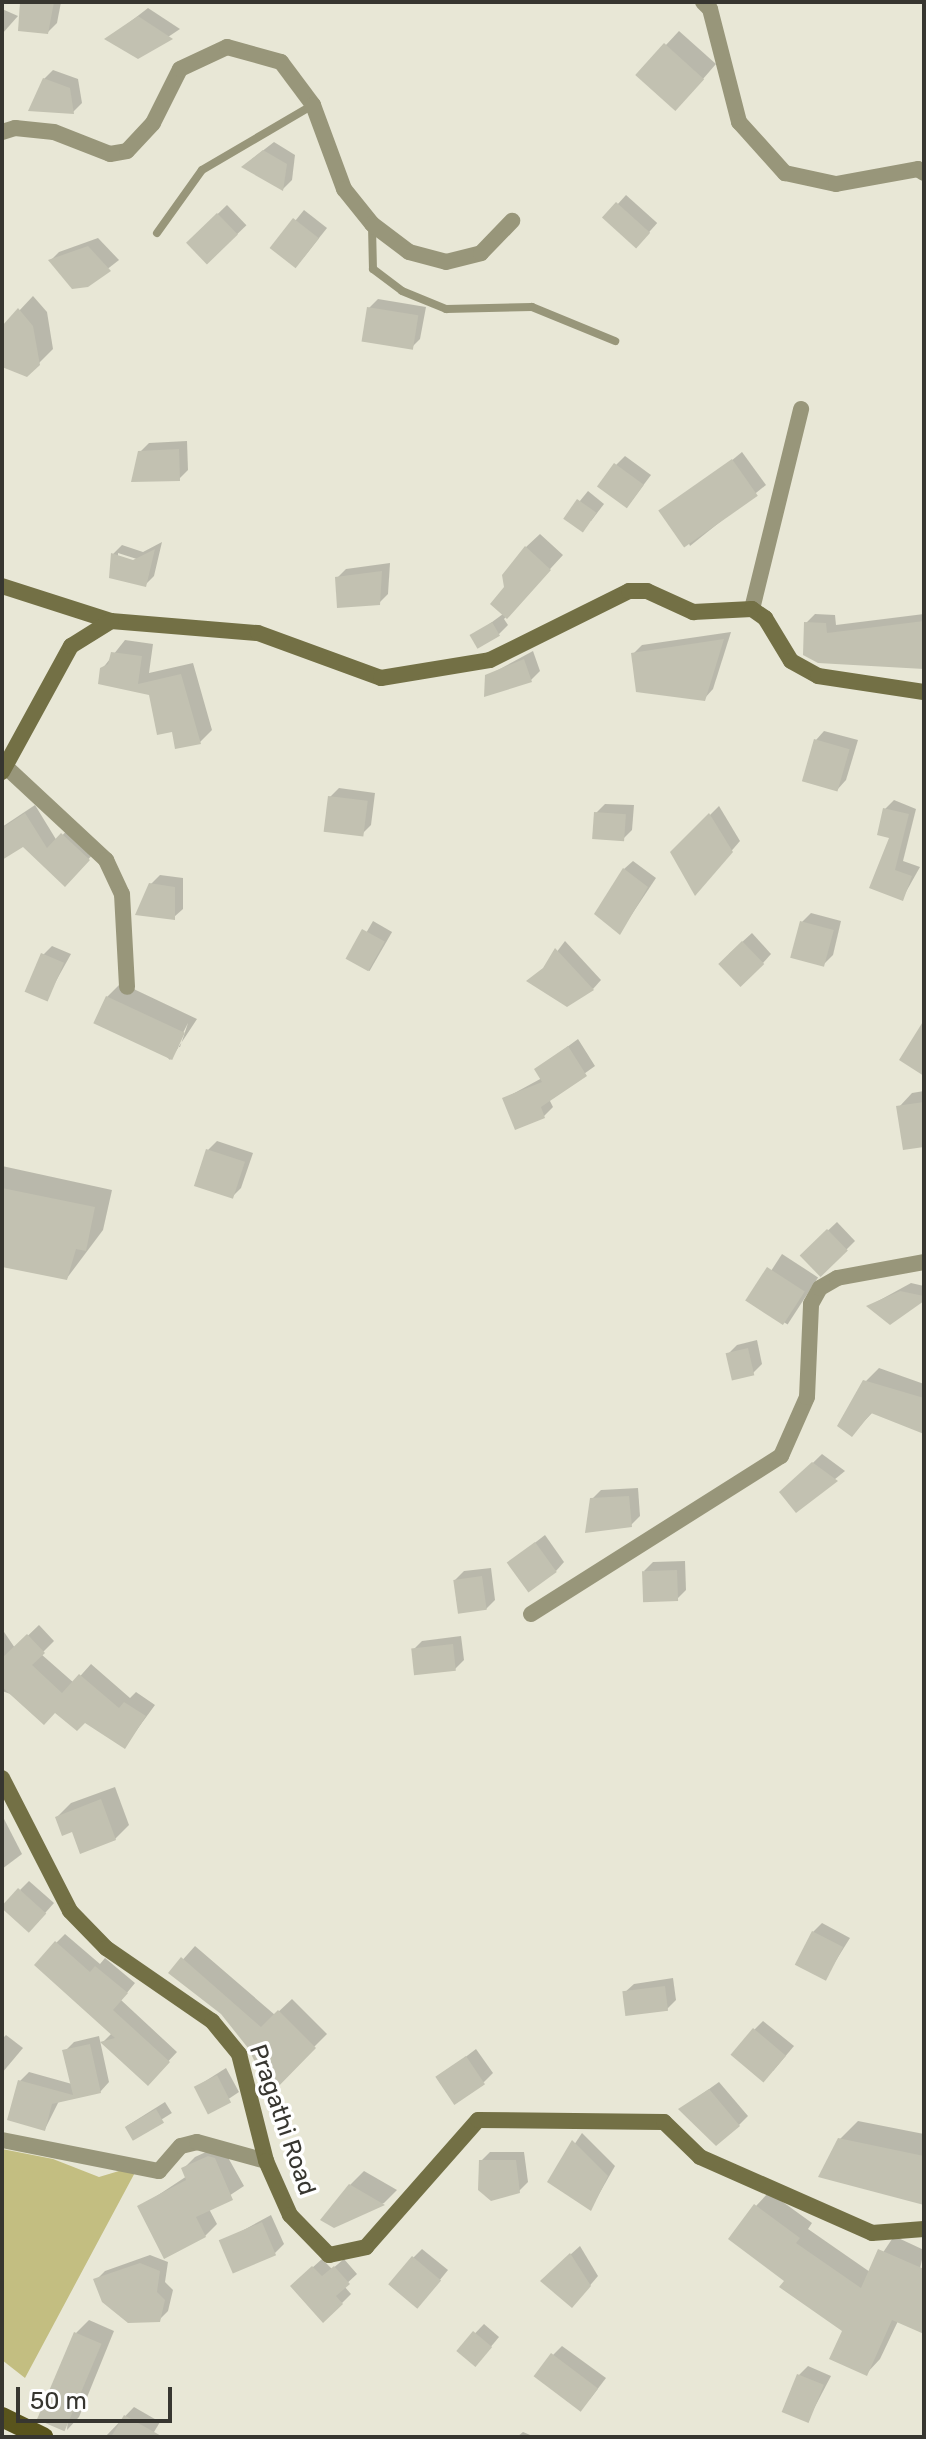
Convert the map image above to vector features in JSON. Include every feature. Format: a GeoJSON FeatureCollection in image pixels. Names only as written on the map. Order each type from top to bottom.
{"type":"FeatureCollection","features":[{"type":"Feature","properties":{"kind":"main road"},"geometry":{"type":"LineString","coordinates":[[2,2417],[43,2437]]}},
{"type":"Feature","properties":{"kind":"street"},"geometry":{"type":"LineString","coordinates":[[703,2],[710,9],[739,122],[785,173],[836,184],[918,169],[924,173]]}},
{"type":"Feature","properties":{"kind":"street"},"geometry":{"type":"LineString","coordinates":[[2,132],[15,128],[54,132],[110,154],[127,151],[153,123],[180,69],[227,47],[281,62],[313,105],[344,189],[372,224],[409,252],[446,262],[481,253],[512,221]]}},
{"type":"Feature","properties":{"kind":"street"},"geometry":{"type":"LineString","coordinates":[[752,609],[801,409]]}},
{"type":"Feature","properties":{"kind":"street"},"geometry":{"type":"LineString","coordinates":[[2,586],[111,621],[258,633],[381,678],[490,660],[629,591],[647,591],[693,612],[752,609],[765,618],[791,661],[818,676],[924,692]]}},
{"type":"Feature","properties":{"kind":"street"},"geometry":{"type":"LineString","coordinates":[[111,621],[71,646],[4,770],[106,860],[122,894],[127,987]]}},
{"type":"Feature","properties":{"kind":"street"},"geometry":{"type":"LineString","coordinates":[[531,1614],[781,1456],[807,1397],[811,1304],[820,1288],[837,1278],[924,1262]]}},
{"type":"Feature","properties":{"kind":"street","name":"Pragathi Road"},"geometry":{"type":"LineString","coordinates":[[2,1778],[70,1911],[106,1948],[212,2021],[239,2054],[266,2161],[290,2215],[329,2255],[366,2247],[478,2120],[664,2122],[700,2157],[872,2233],[924,2229]]}},
{"type":"Feature","properties":{"kind":"street"},"geometry":{"type":"LineString","coordinates":[[2,2140],[159,2171],[181,2146],[197,2142],[266,2161]]}},
{"type":"Feature","properties":{"kind":"lane"},"geometry":{"type":"LineString","coordinates":[[157,233],[202,170],[313,105]]}},
{"type":"Feature","properties":{"kind":"lane"},"geometry":{"type":"LineString","coordinates":[[372,224],[373,269],[402,291],[446,309],[532,307],[615,341]]}},
{"type":"Feature","properties":{"kind":"shaded area"},"geometry":{"type":"Polygon","coordinates":[[[2,2149],[53,2159],[99,2177],[139,2165],[25,2378],[2,2360],[2,2149]]]}},
{"type":"Feature","properties":{"kind":"building"},"geometry":{"type":"Polygon","coordinates":[[[20,2],[54,2],[48,34],[18,31],[20,2]]]}},
{"type":"Feature","properties":{"kind":"building"},"geometry":{"type":"Polygon","coordinates":[[[138,16],[173,39],[138,59],[104,39],[138,16]]]}},
{"type":"Feature","properties":{"kind":"building"},"geometry":{"type":"Polygon","coordinates":[[[664,43],[704,79],[675,111],[635,75],[664,43]]]}},
{"type":"Feature","properties":{"kind":"building"},"geometry":{"type":"Polygon","coordinates":[[[43,78],[70,88],[74,114],[28,111],[43,78]]]}},
{"type":"Feature","properties":{"kind":"building"},"geometry":{"type":"Polygon","coordinates":[[[263,150],[287,164],[283,191],[241,167],[263,150]]]}},
{"type":"Feature","properties":{"kind":"building"},"geometry":{"type":"Polygon","coordinates":[[[616,202],[650,233],[636,248],[602,218],[616,202]]]}},
{"type":"Feature","properties":{"kind":"building"},"geometry":{"type":"Polygon","coordinates":[[[217,213],[238,235],[207,264],[186,243],[217,213]]]}},
{"type":"Feature","properties":{"kind":"building"},"geometry":{"type":"Polygon","coordinates":[[[293,218],[319,238],[296,268],[270,248],[293,218]]]}},
{"type":"Feature","properties":{"kind":"building"},"geometry":{"type":"Polygon","coordinates":[[[88,246],[111,271],[88,287],[72,289],[48,260],[88,246]]]}},
{"type":"Feature","properties":{"kind":"building"},"geometry":{"type":"Polygon","coordinates":[[[367,307],[418,315],[413,350],[362,342],[367,307]]]}},
{"type":"Feature","properties":{"kind":"building"},"geometry":{"type":"Polygon","coordinates":[[[18,308],[33,326],[40,365],[27,377],[2,367],[2,326],[18,308]]]}},
{"type":"Feature","properties":{"kind":"building"},"geometry":{"type":"Polygon","coordinates":[[[179,449],[180,481],[131,482],[138,451],[179,449]]]}},
{"type":"Feature","properties":{"kind":"building"},"geometry":{"type":"Polygon","coordinates":[[[732,459],[758,496],[684,547],[658,511],[732,459]]]}},
{"type":"Feature","properties":{"kind":"building"},"geometry":{"type":"Polygon","coordinates":[[[614,463],[644,485],[627,508],[597,486],[614,463]]]}},
{"type":"Feature","properties":{"kind":"building"},"geometry":{"type":"Polygon","coordinates":[[[577,499],[597,513],[583,532],[563,519],[577,499]]]}},
{"type":"Feature","properties":{"kind":"building"},"geometry":{"type":"Polygon","coordinates":[[[525,546],[551,570],[507,619],[490,604],[504,587],[502,575],[525,546]]]}},
{"type":"Feature","properties":{"kind":"building"},"geometry":{"type":"Polygon","coordinates":[[[155,549],[146,587],[109,578],[111,553],[133,560],[155,549]]]}},
{"type":"Feature","properties":{"kind":"building"},"geometry":{"type":"Polygon","coordinates":[[[382,571],[380,605],[337,608],[335,577],[382,571]]]}},
{"type":"Feature","properties":{"kind":"building"},"geometry":{"type":"Polygon","coordinates":[[[924,621],[924,669],[818,663],[803,655],[804,622],[826,623],[827,633],[924,621]]]}},
{"type":"Feature","properties":{"kind":"building"},"geometry":{"type":"Polygon","coordinates":[[[492,622],[500,636],[477,649],[469,635],[492,622]]]}},
{"type":"Feature","properties":{"kind":"building"},"geometry":{"type":"Polygon","coordinates":[[[724,639],[705,701],[636,692],[631,653],[724,639]]]}},
{"type":"Feature","properties":{"kind":"building"},"geometry":{"type":"Polygon","coordinates":[[[111,652],[142,656],[138,684],[181,674],[201,744],[175,749],[172,732],[157,735],[149,695],[98,684],[100,668],[108,664],[111,652]]]}},
{"type":"Feature","properties":{"kind":"building"},"geometry":{"type":"Polygon","coordinates":[[[524,659],[532,682],[484,697],[485,675],[524,659]]]}},
{"type":"Feature","properties":{"kind":"building"},"geometry":{"type":"Polygon","coordinates":[[[814,739],[850,749],[837,791],[802,781],[814,739]]]}},
{"type":"Feature","properties":{"kind":"building"},"geometry":{"type":"Polygon","coordinates":[[[328,796],[368,801],[363,837],[324,832],[328,796]]]}},
{"type":"Feature","properties":{"kind":"building"},"geometry":{"type":"Polygon","coordinates":[[[883,808],[909,814],[895,870],[912,876],[903,901],[869,888],[889,838],[877,835],[883,808]]]}},
{"type":"Feature","properties":{"kind":"building"},"geometry":{"type":"Polygon","coordinates":[[[594,812],[626,814],[624,841],[592,839],[594,812]]]}},
{"type":"Feature","properties":{"kind":"building"},"geometry":{"type":"Polygon","coordinates":[[[25,813],[47,848],[61,833],[90,860],[65,887],[23,847],[2,860],[2,828],[25,813]]]}},
{"type":"Feature","properties":{"kind":"building"},"geometry":{"type":"Polygon","coordinates":[[[709,813],[733,852],[695,896],[670,852],[709,813]]]}},
{"type":"Feature","properties":{"kind":"building"},"geometry":{"type":"Polygon","coordinates":[[[623,868],[648,887],[620,935],[594,914],[623,868]]]}},
{"type":"Feature","properties":{"kind":"building"},"geometry":{"type":"Polygon","coordinates":[[[149,883],[175,887],[175,920],[135,915],[149,883]]]}},
{"type":"Feature","properties":{"kind":"building"},"geometry":{"type":"Polygon","coordinates":[[[800,921],[834,930],[824,967],[790,958],[800,921]]]}},
{"type":"Feature","properties":{"kind":"building"},"geometry":{"type":"Polygon","coordinates":[[[362,929],[385,942],[368,971],[346,959],[362,929]]]}},
{"type":"Feature","properties":{"kind":"building"},"geometry":{"type":"Polygon","coordinates":[[[742,941],[764,964],[740,987],[718,964],[742,941]]]}},
{"type":"Feature","properties":{"kind":"building"},"geometry":{"type":"Polygon","coordinates":[[[555,948],[594,990],[567,1007],[526,981],[543,968],[555,948]]]}},
{"type":"Feature","properties":{"kind":"building"},"geometry":{"type":"Polygon","coordinates":[[[41,953],[64,963],[48,1001],[25,992],[41,953]]]}},
{"type":"Feature","properties":{"kind":"building"},"geometry":{"type":"Polygon","coordinates":[[[106,996],[185,1033],[172,1060],[93,1023],[106,996]]]}},
{"type":"Feature","properties":{"kind":"building"},"geometry":{"type":"Polygon","coordinates":[[[924,1020],[924,1076],[899,1060],[924,1020]]]}},
{"type":"Feature","properties":{"kind":"building"},"geometry":{"type":"Polygon","coordinates":[[[568,1046],[587,1076],[541,1107],[545,1118],[515,1130],[502,1098],[542,1082],[534,1069],[568,1046]]]}},
{"type":"Feature","properties":{"kind":"building"},"geometry":{"type":"Polygon","coordinates":[[[924,1102],[924,1147],[903,1150],[896,1106],[924,1102]]]}},
{"type":"Feature","properties":{"kind":"building"},"geometry":{"type":"Polygon","coordinates":[[[206,1149],[245,1162],[233,1199],[194,1186],[206,1149]]]}},
{"type":"Feature","properties":{"kind":"building"},"geometry":{"type":"Polygon","coordinates":[[[2,1188],[95,1207],[86,1251],[76,1249],[67,1280],[2,1267],[2,1188]]]}},
{"type":"Feature","properties":{"kind":"building"},"geometry":{"type":"Polygon","coordinates":[[[827,1229],[848,1251],[821,1277],[800,1255],[827,1229]]]}},
{"type":"Feature","properties":{"kind":"building"},"geometry":{"type":"Polygon","coordinates":[[[767,1267],[805,1292],[783,1325],[745,1301],[767,1267]]]}},
{"type":"Feature","properties":{"kind":"building"},"geometry":{"type":"Polygon","coordinates":[[[900,1291],[924,1296],[924,1301],[890,1325],[866,1306],[900,1291]]]}},
{"type":"Feature","properties":{"kind":"building"},"geometry":{"type":"Polygon","coordinates":[[[748,1348],[754,1375],[732,1380],[726,1353],[748,1348]]]}},
{"type":"Feature","properties":{"kind":"building"},"geometry":{"type":"Polygon","coordinates":[[[863,1380],[924,1398],[924,1434],[871,1413],[852,1437],[837,1426],[863,1380]]]}},
{"type":"Feature","properties":{"kind":"building"},"geometry":{"type":"Polygon","coordinates":[[[812,1462],[838,1481],[796,1513],[779,1492],[812,1462]]]}},
{"type":"Feature","properties":{"kind":"building"},"geometry":{"type":"Polygon","coordinates":[[[629,1496],[632,1527],[585,1533],[590,1498],[629,1496]]]}},
{"type":"Feature","properties":{"kind":"building"},"geometry":{"type":"Polygon","coordinates":[[[535,1542],[557,1572],[528,1593],[507,1563],[535,1542]]]}},
{"type":"Feature","properties":{"kind":"building"},"geometry":{"type":"Polygon","coordinates":[[[677,1570],[678,1601],[643,1602],[642,1571],[677,1570]]]}},
{"type":"Feature","properties":{"kind":"building"},"geometry":{"type":"Polygon","coordinates":[[[482,1576],[487,1610],[458,1614],[453,1580],[482,1576]]]}},
{"type":"Feature","properties":{"kind":"building"},"geometry":{"type":"Polygon","coordinates":[[[27,1634],[45,1653],[32,1665],[62,1693],[79,1674],[119,1708],[124,1702],[146,1716],[125,1749],[85,1723],[77,1731],[55,1713],[44,1725],[2,1687],[2,1658],[27,1634]]]}},
{"type":"Feature","properties":{"kind":"building"},"geometry":{"type":"Polygon","coordinates":[[[453,1644],[456,1671],[414,1675],[411,1648],[453,1644]]]}},
{"type":"Feature","properties":{"kind":"building"},"geometry":{"type":"Polygon","coordinates":[[[101,1799],[116,1840],[80,1854],[72,1832],[62,1836],[55,1817],[101,1799]]]}},
{"type":"Feature","properties":{"kind":"building"},"geometry":{"type":"Polygon","coordinates":[[[18,1888],[46,1913],[29,1933],[2,1909],[18,1888]]]}},
{"type":"Feature","properties":{"kind":"building"},"geometry":{"type":"Polygon","coordinates":[[[812,1931],[843,1947],[826,1981],[795,1965],[812,1931]]]}},
{"type":"Feature","properties":{"kind":"building"},"geometry":{"type":"Polygon","coordinates":[[[55,1941],[90,1972],[95,1966],[128,1993],[113,2010],[170,2062],[148,2086],[100,2042],[115,2038],[34,1965],[55,1941]]]}},
{"type":"Feature","properties":{"kind":"building"},"geometry":{"type":"Polygon","coordinates":[[[181,1957],[261,2027],[278,2010],[316,2048],[271,2094],[248,2048],[221,2014],[168,1973],[181,1957]]]}},
{"type":"Feature","properties":{"kind":"building"},"geometry":{"type":"Polygon","coordinates":[[[665,1986],[668,2011],[625,2016],[622,1991],[665,1986]]]}},
{"type":"Feature","properties":{"kind":"building"},"geometry":{"type":"Polygon","coordinates":[[[753,2028],[786,2056],[763,2082],[731,2055],[753,2028]]]}},
{"type":"Feature","properties":{"kind":"building"},"geometry":{"type":"Polygon","coordinates":[[[90,2044],[101,2093],[52,2104],[45,2131],[7,2120],[18,2080],[73,2095],[62,2050],[90,2044]]]}},
{"type":"Feature","properties":{"kind":"building"},"geometry":{"type":"Polygon","coordinates":[[[466,2056],[485,2084],[454,2105],[435,2077],[466,2056]]]}},
{"type":"Feature","properties":{"kind":"building"},"geometry":{"type":"Polygon","coordinates":[[[217,2075],[231,2103],[208,2114],[194,2087],[217,2075]]]}},
{"type":"Feature","properties":{"kind":"building"},"geometry":{"type":"Polygon","coordinates":[[[709,2089],[740,2126],[716,2146],[678,2109],[709,2089]]]}},
{"type":"Feature","properties":{"kind":"building"},"geometry":{"type":"Polygon","coordinates":[[[156,2109],[164,2123],[133,2141],[125,2127],[156,2109]]]}},
{"type":"Feature","properties":{"kind":"building"},"geometry":{"type":"Polygon","coordinates":[[[838,2138],[924,2156],[924,2205],[818,2177],[838,2138]]]}},
{"type":"Feature","properties":{"kind":"building"},"geometry":{"type":"Polygon","coordinates":[[[572,2140],[608,2176],[591,2211],[547,2182],[572,2140]]]}},
{"type":"Feature","properties":{"kind":"building"},"geometry":{"type":"Polygon","coordinates":[[[208,2156],[215,2158],[233,2200],[196,2217],[206,2237],[164,2259],[137,2206],[186,2180],[181,2168],[208,2156]]]}},
{"type":"Feature","properties":{"kind":"building"},"geometry":{"type":"Polygon","coordinates":[[[479,2160],[516,2160],[520,2193],[491,2201],[478,2190],[479,2160]]]}},
{"type":"Feature","properties":{"kind":"building"},"geometry":{"type":"Polygon","coordinates":[[[349,2184],[385,2205],[334,2228],[320,2220],[349,2184]]]}},
{"type":"Feature","properties":{"kind":"building"},"geometry":{"type":"Polygon","coordinates":[[[754,2204],[800,2238],[796,2243],[861,2288],[878,2249],[924,2269],[924,2334],[892,2320],[867,2376],[829,2359],[842,2331],[779,2287],[784,2281],[728,2239],[754,2204]]]}},
{"type":"Feature","properties":{"kind":"building"},"geometry":{"type":"Polygon","coordinates":[[[262,2222],[276,2255],[233,2274],[219,2240],[262,2222]]]}},
{"type":"Feature","properties":{"kind":"building"},"geometry":{"type":"Polygon","coordinates":[[[570,2253],[591,2286],[572,2308],[540,2281],[570,2253]]]}},
{"type":"Feature","properties":{"kind":"building"},"geometry":{"type":"Polygon","coordinates":[[[412,2256],[441,2280],[417,2309],[388,2284],[412,2256]]]}},
{"type":"Feature","properties":{"kind":"building"},"geometry":{"type":"Polygon","coordinates":[[[140,2263],[160,2271],[157,2292],[165,2300],[160,2322],[128,2323],[102,2302],[93,2279],[140,2263]]]}},
{"type":"Feature","properties":{"kind":"building"},"geometry":{"type":"Polygon","coordinates":[[[312,2266],[322,2276],[334,2266],[350,2284],[336,2296],[343,2304],[323,2323],[290,2286],[312,2266]]]}},
{"type":"Feature","properties":{"kind":"building"},"geometry":{"type":"Polygon","coordinates":[[[473,2331],[492,2347],[475,2367],[456,2351],[473,2331]]]}},
{"type":"Feature","properties":{"kind":"building"},"geometry":{"type":"Polygon","coordinates":[[[74,2332],[102,2344],[64,2431],[37,2419],[74,2332]]]}},
{"type":"Feature","properties":{"kind":"building"},"geometry":{"type":"Polygon","coordinates":[[[551,2353],[598,2389],[581,2412],[534,2376],[551,2353]]]}},
{"type":"Feature","properties":{"kind":"building"},"geometry":{"type":"Polygon","coordinates":[[[797,2374],[824,2385],[809,2423],[782,2412],[797,2374]]]}},
{"type":"Feature","properties":{"kind":"building"},"geometry":{"type":"Polygon","coordinates":[[[124,2415],[163,2437],[111,2437],[124,2415]]]}}]}
